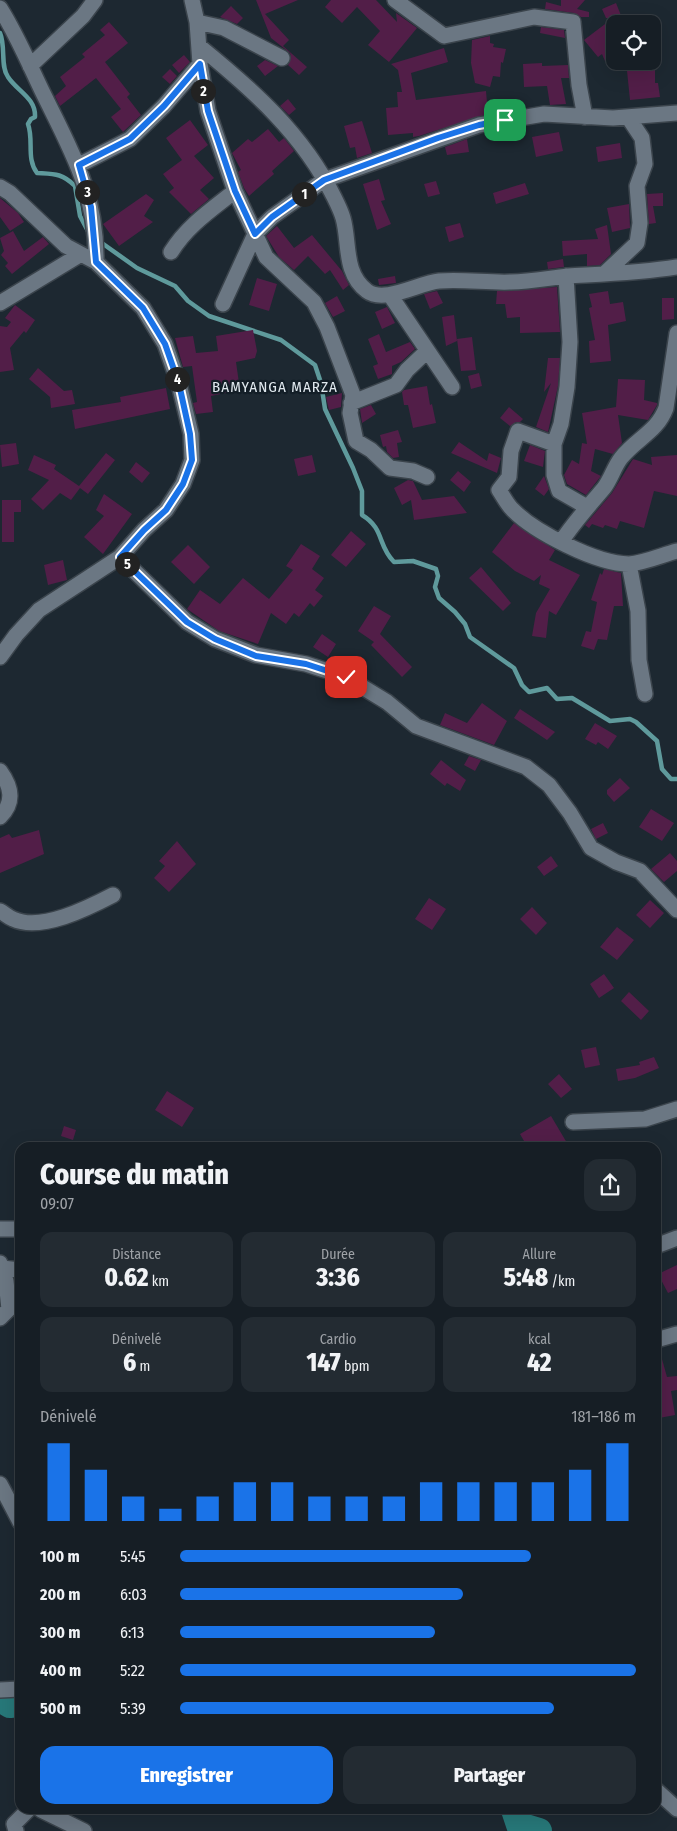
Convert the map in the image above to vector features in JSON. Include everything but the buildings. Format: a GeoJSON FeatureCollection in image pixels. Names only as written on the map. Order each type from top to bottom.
{"type":"FeatureCollection","features":[{"type":"Feature","properties":{"kind":"street"},"geometry":{"type":"LineString","coordinates":[[30,66],[83,16],[95,0]]}},
{"type":"Feature","properties":{"kind":"street"},"geometry":{"type":"LineString","coordinates":[[192,0],[197,22],[200,64],[208,111],[235,191],[266,257],[314,302],[328,327],[353,395],[350,412],[356,441],[372,450],[390,468],[413,471],[427,478]]}},
{"type":"Feature","properties":{"kind":"street"},"geometry":{"type":"LineString","coordinates":[[394,0],[444,36],[534,17],[574,22],[579,85],[585,117]]}},
{"type":"Feature","properties":{"kind":"street"},"geometry":{"type":"LineString","coordinates":[[0,8],[15,32],[79,165],[91,207],[95,230],[96,256],[143,308],[165,344],[179,384],[190,434],[192,460],[183,484],[166,510],[144,530],[120,557],[39,610],[16,635],[0,657]]}},
{"type":"Feature","properties":{"kind":"street"},"geometry":{"type":"LineString","coordinates":[[197,22],[224,28],[282,58]]}},
{"type":"Feature","properties":{"kind":"street"},"geometry":{"type":"LineString","coordinates":[[199,46],[251,88],[306,149],[343,218],[346,250],[352,271],[366,291],[377,296],[390,295],[416,286],[439,281],[513,282],[566,276],[643,273],[677,267]]}},
{"type":"Feature","properties":{"kind":"street"},"geometry":{"type":"LineString","coordinates":[[79,165],[130,139],[164,106],[200,64]]}},
{"type":"Feature","properties":{"kind":"street"},"geometry":{"type":"LineString","coordinates":[[223,304],[255,234],[272,217],[324,180],[479,125],[544,114],[585,117],[628,117],[677,114]]}},
{"type":"Feature","properties":{"kind":"street"},"geometry":{"type":"LineString","coordinates":[[604,274],[637,242],[640,223],[637,186],[645,164],[642,138],[628,117]]}},
{"type":"Feature","properties":{"kind":"street"},"geometry":{"type":"LineString","coordinates":[[0,187],[10,193],[66,246],[81,254],[96,256]]}},
{"type":"Feature","properties":{"kind":"street"},"geometry":{"type":"LineString","coordinates":[[171,252],[181,236],[195,222],[235,191]]}},
{"type":"Feature","properties":{"kind":"street"},"geometry":{"type":"LineString","coordinates":[[0,303],[81,254]]}},
{"type":"Feature","properties":{"kind":"street"},"geometry":{"type":"LineString","coordinates":[[566,276],[570,342],[567,387],[561,424],[554,444],[554,475],[559,491],[586,507]]}},
{"type":"Feature","properties":{"kind":"street"},"geometry":{"type":"LineString","coordinates":[[390,295],[426,352],[452,387]]}},
{"type":"Feature","properties":{"kind":"street"},"geometry":{"type":"LineString","coordinates":[[561,542],[586,507],[605,486],[620,459],[637,441],[657,427],[672,409],[677,334]]}},
{"type":"Feature","properties":{"kind":"street"},"geometry":{"type":"LineString","coordinates":[[351,403],[396,386],[406,370],[426,352]]}},
{"type":"Feature","properties":{"kind":"street"},"geometry":{"type":"LineString","coordinates":[[554,444],[518,432],[510,451],[509,476],[499,490],[512,509],[546,534],[595,556],[629,564],[677,551]]}},
{"type":"Feature","properties":{"kind":"street"},"geometry":{"type":"LineString","coordinates":[[120,557],[187,622],[215,639],[256,656],[306,664],[346,677],[388,702],[416,726],[526,766],[549,785],[570,813],[591,848],[616,862],[640,871],[677,910]]}},
{"type":"Feature","properties":{"kind":"street"},"geometry":{"type":"LineString","coordinates":[[629,564],[638,611],[639,660],[645,694]]}},
{"type":"Feature","properties":{"kind":"street"},"geometry":{"type":"LineString","coordinates":[[0,770],[11,793],[7,810],[0,817]]}},
{"type":"Feature","properties":{"kind":"street"},"geometry":{"type":"LineString","coordinates":[[0,911],[14,920],[35,922],[76,914],[113,895]]}},
{"type":"Feature","properties":{"kind":"street"},"geometry":{"type":"LineString","coordinates":[[573,1122],[645,1119],[677,1109]]}},
{"type":"Feature","properties":{"kind":"street"},"geometry":{"type":"LineString","coordinates":[[0,1229],[15,1229]]}},
{"type":"Feature","properties":{"kind":"street"},"geometry":{"type":"LineString","coordinates":[[661,1244],[677,1238]]}},
{"type":"Feature","properties":{"kind":"street"},"geometry":{"type":"LineString","coordinates":[[10,1309],[10,1299],[1,1266],[15,1269]]}},
{"type":"Feature","properties":{"kind":"street"},"geometry":{"type":"LineString","coordinates":[[661,1339],[677,1334]]}},
{"type":"Feature","properties":{"kind":"street"},"geometry":{"type":"LineString","coordinates":[[0,1484],[15,1512]]}},
{"type":"Feature","properties":{"kind":"street"},"geometry":{"type":"LineString","coordinates":[[0,1690],[15,1690]]}},
{"type":"Feature","properties":{"kind":"street"},"geometry":{"type":"LineString","coordinates":[[661,1795],[677,1809]]}},
{"type":"Feature","properties":{"kind":"street"},"geometry":{"type":"LineString","coordinates":[[16,1831],[14,1824],[24,1814]]}},
{"type":"Feature","properties":{"kind":"street"},"geometry":{"type":"LineString","coordinates":[[49,1814],[84,1831]]}},
{"type":"Feature","properties":{"kind":"waterway"},"geometry":{"type":"LineString","coordinates":[[0,33],[6,73],[29,100],[34,110],[35,117],[28,124],[34,167],[37,173],[62,176],[75,186],[80,216],[90,235]]}},
{"type":"Feature","properties":{"kind":"waterway"},"geometry":{"type":"LineString","coordinates":[[99,241],[137,268],[175,286],[188,301],[209,316],[281,340],[315,365],[321,383],[325,409],[362,491],[362,515],[374,526],[385,549],[394,562],[413,561],[436,569],[438,576],[435,587],[439,598],[465,624],[470,637],[514,668],[522,685],[529,692],[547,688],[557,699],[572,698],[610,721],[630,719],[636,722],[657,741],[662,769],[671,779],[677,779]]}},
{"type":"Feature","properties":{"kind":"waterway"},"geometry":{"type":"LineString","coordinates":[[0,1699],[10,1705],[15,1704]]}},
{"type":"Feature","properties":{"kind":"waterway"},"geometry":{"type":"LineString","coordinates":[[515,1814],[519,1825],[539,1831]]}},
{"type":"Feature","properties":{"kind":"district","name":"BAMYANGA MARZA"},"geometry":{"type":"Point","coordinates":[275,387]}},
{"type":"Feature","properties":{"kind":"route"},"geometry":{"type":"LineString","coordinates":[[346,677],[306,664],[256,656],[215,639],[187,622],[120,557],[144,530],[166,510],[183,484],[192,460],[190,434],[179,384],[165,344],[143,308],[96,262],[95,230],[91,207],[79,165],[130,139],[164,106],[200,64],[203,91],[208,111],[235,191],[255,234],[272,217],[324,180],[356,170],[438,138],[479,125],[505,120]]}}]}
